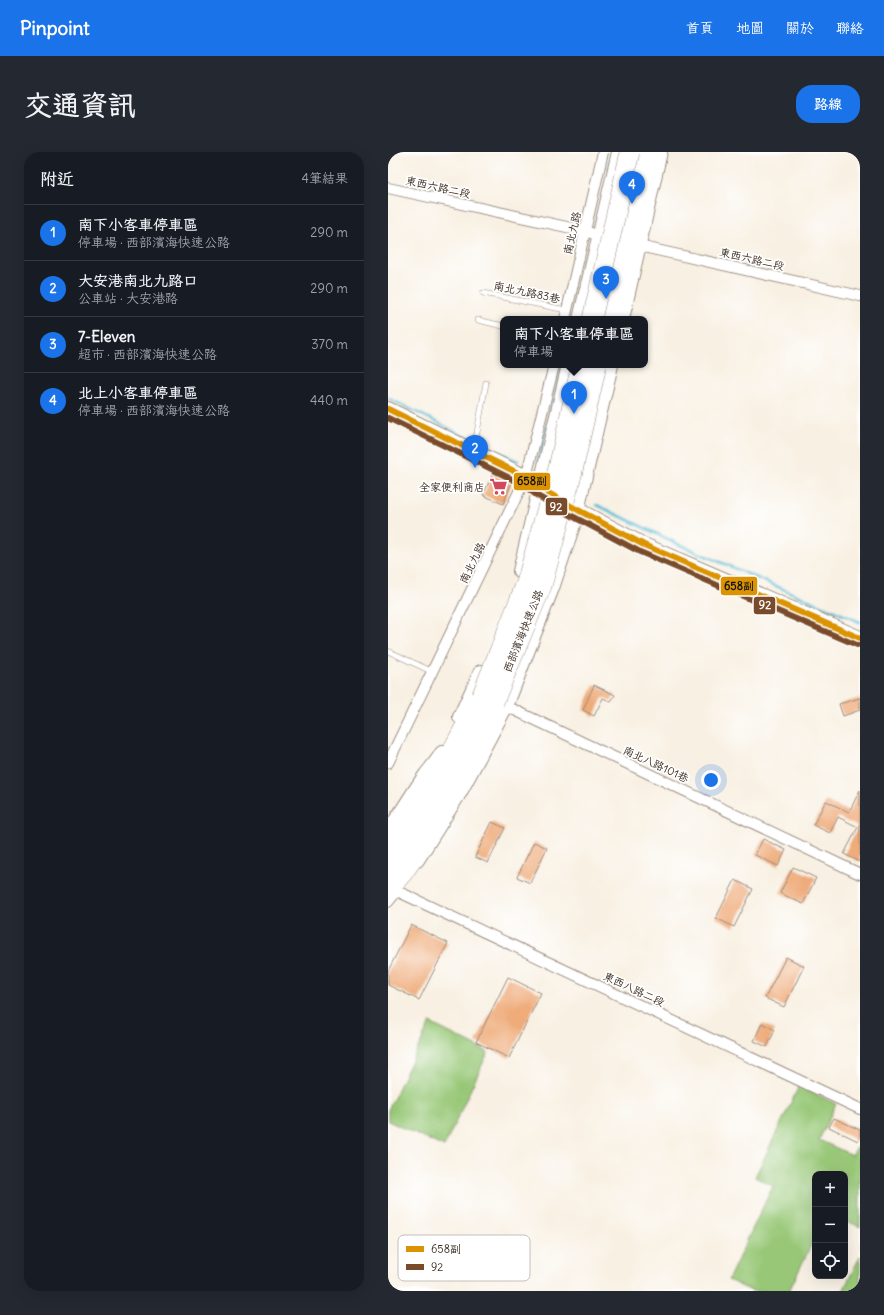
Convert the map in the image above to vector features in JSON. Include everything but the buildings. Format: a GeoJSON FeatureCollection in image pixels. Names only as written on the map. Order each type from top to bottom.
{"type":"FeatureCollection","features":[{"type":"Feature","properties":{"kind":"highway"},"geometry":{"type":"LineString","coordinates":[[593,316],[630,152]]}},
{"type":"Feature","properties":{"kind":"highway"},"geometry":{"type":"LineString","coordinates":[[609,316],[646,152]]}},
{"type":"Feature","properties":{"kind":"highway","name":"西部濱海快速公路"},"geometry":{"type":"LineString","coordinates":[[494,702],[558,468],[580,368]]}},
{"type":"Feature","properties":{"kind":"highway","name":"西部濱海快速公路"},"geometry":{"type":"LineString","coordinates":[[388,870],[417,825],[435,782],[494,702],[542,586],[572,474],[596,368]]}},
{"type":"Feature","properties":{"kind":"highway"},"geometry":{"type":"LineString","coordinates":[[388,840],[438,761]]}},
{"type":"Feature","properties":{"kind":"highway"},"geometry":{"type":"LineString","coordinates":[[393,890],[472,770]]}},
{"type":"Feature","properties":{"kind":"highway","name":"西部濱海快速公路"},"geometry":{"type":"LineString","coordinates":[[388,850],[417,825]]}},
{"type":"Feature","properties":{"kind":"street","name":"南北九路"},"geometry":{"type":"LineString","coordinates":[[566,315],[603,152]]}},
{"type":"Feature","properties":{"kind":"street"},"geometry":{"type":"LineString","coordinates":[[581,316],[619,152]]}},
{"type":"Feature","properties":{"kind":"street"},"geometry":{"type":"LineString","coordinates":[[623,316],[660,152]]}},
{"type":"Feature","properties":{"kind":"street","name":"東西六路二段"},"geometry":{"type":"LineString","coordinates":[[388,188],[585,231],[600,236]]}},
{"type":"Feature","properties":{"kind":"street","name":"東西六路二段"},"geometry":{"type":"LineString","coordinates":[[639,246],[860,296]]}},
{"type":"Feature","properties":{"kind":"street","name":"南北九路"},"geometry":{"type":"LineString","coordinates":[[388,763],[526,477],[553,368]]}},
{"type":"Feature","properties":{"kind":"street"},"geometry":{"type":"LineString","coordinates":[[388,831],[426,774],[438,761],[474,689],[518,581],[568,368]]}},
{"type":"Feature","properties":{"kind":"street"},"geometry":{"type":"LineString","coordinates":[[472,770],[494,702],[552,588],[578,510],[610,368]]}},
{"type":"Feature","properties":{"kind":"street"},"geometry":{"type":"LineString","coordinates":[[388,409],[474,450],[526,477],[540,488],[578,510],[644,545],[860,638]]}},
{"type":"Feature","properties":{"kind":"street","name":"南北八路101巷"},"geometry":{"type":"LineString","coordinates":[[494,702],[860,874]]}},
{"type":"Feature","properties":{"kind":"street"},"geometry":{"type":"LineString","coordinates":[[388,902],[393,890]]}},
{"type":"Feature","properties":{"kind":"street","name":"東西八路二段"},"geometry":{"type":"LineString","coordinates":[[393,890],[860,1109]]}},
{"type":"Feature","properties":{"kind":"lane","name":"南北九路83巷"},"geometry":{"type":"LineString","coordinates":[[483,293],[566,315]]}},
{"type":"Feature","properties":{"kind":"lane"},"geometry":{"type":"LineString","coordinates":[[478,320],[500,325]]}},
{"type":"Feature","properties":{"kind":"lane"},"geometry":{"type":"LineString","coordinates":[[474,450],[486,383]]}},
{"type":"Feature","properties":{"kind":"lane"},"geometry":{"type":"LineString","coordinates":[[388,651],[433,672]]}},
{"type":"Feature","properties":{"kind":"green space"},"geometry":{"type":"Polygon","coordinates":[[[430,1023],[488,1052],[444,1147],[388,1121],[388,1110],[430,1023]]]}},
{"type":"Feature","properties":{"kind":"green space"},"geometry":{"type":"Polygon","coordinates":[[[799,1086],[836,1104],[819,1140],[852,1155],[857,1147],[860,1148],[860,1227],[848,1221],[848,1171],[812,1171],[812,1243],[789,1291],[752,1291],[728,1280],[773,1186],[755,1177],[799,1086]]]}},
{"type":"Feature","properties":{"kind":"green space"},"geometry":{"type":"Polygon","coordinates":[[[860,1256],[860,1291],[843,1291],[860,1256]]]}},
{"type":"Feature","properties":{"kind":"waterway"},"geometry":{"type":"LineString","coordinates":[[608,169],[612,152]]}},
{"type":"Feature","properties":{"kind":"waterway"},"geometry":{"type":"LineString","coordinates":[[538,462],[561,368]]}},
{"type":"Feature","properties":{"kind":"waterway"},"geometry":{"type":"LineString","coordinates":[[388,398],[469,438]]}},
{"type":"Feature","properties":{"kind":"waterway"},"geometry":{"type":"LineString","coordinates":[[482,444],[518,461]]}},
{"type":"Feature","properties":{"kind":"waterway"},"geometry":{"type":"LineString","coordinates":[[597,505],[678,544],[860,622]]}},
{"type":"Feature","properties":{"kind":"transit line","name":"658副"},"geometry":{"type":"LineString","coordinates":[[388,409],[526,477],[540,488],[578,510],[644,545],[860,638]]}},
{"type":"Feature","properties":{"kind":"transit line","name":"92"},"geometry":{"type":"LineString","coordinates":[[388,418],[522,484],[536,495],[574,517],[640,552],[857,645]]}},
{"type":"Feature","properties":{"kind":"place","name":"北上小客車停車區"},"geometry":{"type":"Point","coordinates":[632,204]}},
{"type":"Feature","properties":{"kind":"place","name":"7-Eleven"},"geometry":{"type":"Point","coordinates":[606,299]}},
{"type":"Feature","properties":{"kind":"place","name":"南下小客車停車區"},"geometry":{"type":"Point","coordinates":[574,414]}},
{"type":"Feature","properties":{"kind":"place","name":"大安港南北九路口"},"geometry":{"type":"Point","coordinates":[475,468]}},
{"type":"Feature","properties":{"kind":"place","name":"全家便利商店"},"geometry":{"type":"Point","coordinates":[498,487]}}]}
